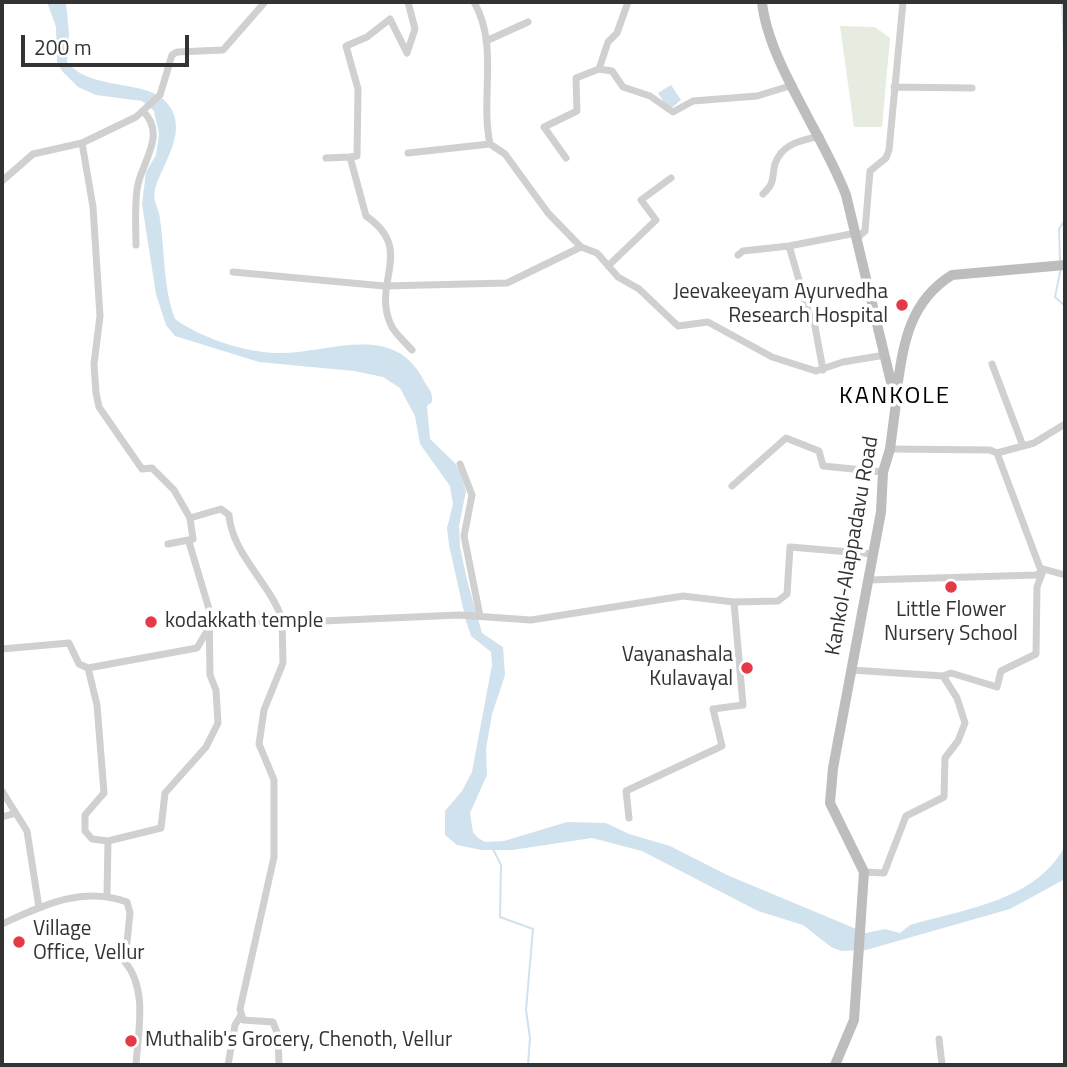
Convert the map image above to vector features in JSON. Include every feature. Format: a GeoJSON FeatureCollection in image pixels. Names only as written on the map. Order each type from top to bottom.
{"type":"FeatureCollection","features":[{"type":"Feature","properties":{"kind":"main road","name":"Kankol-Alappadavu Road"},"geometry":{"type":"LineString","coordinates":[[762,2],[768,28],[846,195],[895,403],[890,449],[883,472],[881,512],[851,670],[831,803],[864,873],[851,1031],[835,1065]]}},
{"type":"Feature","properties":{"kind":"main road"},"geometry":{"type":"LineString","coordinates":[[895,403],[902,348],[909,323],[939,284],[952,275],[1065,265]]}},
{"type":"Feature","properties":{"kind":"street"},"geometry":{"type":"LineString","coordinates":[[2,181],[33,154],[82,143],[145,110],[160,95],[172,55],[177,52],[223,50],[265,2]]}},
{"type":"Feature","properties":{"kind":"street"},"geometry":{"type":"LineString","coordinates":[[326,158],[357,156],[358,89],[346,46],[367,37],[390,19],[407,53],[415,29],[408,2]]}},
{"type":"Feature","properties":{"kind":"street"},"geometry":{"type":"LineString","coordinates":[[474,2],[486,41],[489,92],[487,129],[490,144]]}},
{"type":"Feature","properties":{"kind":"street"},"geometry":{"type":"LineString","coordinates":[[600,69],[608,42],[617,33],[628,2]]}},
{"type":"Feature","properties":{"kind":"street"},"geometry":{"type":"LineString","coordinates":[[738,255],[743,251],[789,246],[856,235],[865,231],[870,171],[886,158],[888,150],[903,2]]}},
{"type":"Feature","properties":{"kind":"street"},"geometry":{"type":"LineString","coordinates":[[486,41],[528,22]]}},
{"type":"Feature","properties":{"kind":"street"},"geometry":{"type":"LineString","coordinates":[[566,158],[544,128],[577,111],[576,78],[600,69],[612,71],[623,87],[660,101],[673,112],[693,101],[757,96],[793,85]]}},
{"type":"Feature","properties":{"kind":"street"},"geometry":{"type":"LineString","coordinates":[[894,87],[972,88]]}},
{"type":"Feature","properties":{"kind":"street"},"geometry":{"type":"LineString","coordinates":[[136,246],[138,182],[153,144],[152,124],[145,110]]}},
{"type":"Feature","properties":{"kind":"street"},"geometry":{"type":"LineString","coordinates":[[763,194],[774,183],[776,162],[789,144],[820,136]]}},
{"type":"Feature","properties":{"kind":"street"},"geometry":{"type":"LineString","coordinates":[[82,143],[93,207],[99,306],[94,364],[99,407],[142,469],[152,468],[174,489],[190,518],[193,536],[189,542]]}},
{"type":"Feature","properties":{"kind":"street"},"geometry":{"type":"LineString","coordinates":[[408,153],[490,144],[505,153],[548,213],[581,247],[597,253],[608,266],[678,326],[708,322],[772,357],[801,369],[824,370],[843,362],[885,355]]}},
{"type":"Feature","properties":{"kind":"street"},"geometry":{"type":"LineString","coordinates":[[350,157],[366,216],[382,227],[394,258],[384,286],[391,326],[412,350]]}},
{"type":"Feature","properties":{"kind":"street"},"geometry":{"type":"LineString","coordinates":[[608,266],[656,220],[641,200],[671,178]]}},
{"type":"Feature","properties":{"kind":"street"},"geometry":{"type":"LineString","coordinates":[[789,246],[809,314],[814,321],[824,370]]}},
{"type":"Feature","properties":{"kind":"street"},"geometry":{"type":"LineString","coordinates":[[233,272],[384,286],[507,283],[581,247]]}},
{"type":"Feature","properties":{"kind":"street"},"geometry":{"type":"LineString","coordinates":[[992,364],[1023,446]]}},
{"type":"Feature","properties":{"kind":"street"},"geometry":{"type":"LineString","coordinates":[[890,449],[990,450],[997,453],[1023,446],[1065,424]]}},
{"type":"Feature","properties":{"kind":"street"},"geometry":{"type":"LineString","coordinates":[[732,486],[786,438],[819,452],[823,466],[883,472]]}},
{"type":"Feature","properties":{"kind":"street"},"geometry":{"type":"LineString","coordinates":[[851,670],[943,676],[951,673],[997,687],[1002,671],[1036,654],[1037,587],[1043,571],[1031,549],[997,453]]}},
{"type":"Feature","properties":{"kind":"street"},"geometry":{"type":"LineString","coordinates":[[460,464],[472,495],[464,536],[480,616]]}},
{"type":"Feature","properties":{"kind":"street"},"geometry":{"type":"LineString","coordinates":[[190,518],[221,509],[229,515],[230,526],[243,554],[277,606],[282,619],[283,663],[264,710],[259,744],[274,780],[274,857],[252,945],[242,1015],[236,1025],[228,1065]]}},
{"type":"Feature","properties":{"kind":"street"},"geometry":{"type":"LineString","coordinates":[[168,544],[189,542]]}},
{"type":"Feature","properties":{"kind":"street"},"geometry":{"type":"LineString","coordinates":[[88,668],[97,705],[104,793],[85,815],[85,831],[92,839],[108,841],[162,828],[165,793],[206,747],[218,723],[216,690],[209,675],[209,608],[189,542]]}},
{"type":"Feature","properties":{"kind":"street"},"geometry":{"type":"LineString","coordinates":[[210,626],[282,619],[300,622],[467,615],[531,620],[683,596],[734,603],[785,598],[790,547],[873,554]]}},
{"type":"Feature","properties":{"kind":"street"},"geometry":{"type":"LineString","coordinates":[[868,580],[996,577],[1043,571],[1065,575]]}},
{"type":"Feature","properties":{"kind":"street"},"geometry":{"type":"LineString","coordinates":[[629,818],[626,791],[722,746],[713,709],[743,705],[734,603]]}},
{"type":"Feature","properties":{"kind":"street"},"geometry":{"type":"LineString","coordinates":[[2,649],[69,643],[79,664],[88,668],[197,648],[210,626]]}},
{"type":"Feature","properties":{"kind":"street"},"geometry":{"type":"LineString","coordinates":[[864,873],[884,873],[906,816],[944,797],[944,758],[958,741],[965,723],[957,698],[943,676]]}},
{"type":"Feature","properties":{"kind":"street"},"geometry":{"type":"LineString","coordinates":[[2,791],[27,831],[39,908]]}},
{"type":"Feature","properties":{"kind":"street"},"geometry":{"type":"LineString","coordinates":[[2,817],[16,813]]}},
{"type":"Feature","properties":{"kind":"street"},"geometry":{"type":"LineString","coordinates":[[107,895],[108,841]]}},
{"type":"Feature","properties":{"kind":"street"},"geometry":{"type":"LineString","coordinates":[[2,924],[76,895],[107,895],[127,902],[130,913],[125,962],[134,972],[140,990],[136,1065]]}},
{"type":"Feature","properties":{"kind":"street"},"geometry":{"type":"LineString","coordinates":[[242,1015],[243,1020],[273,1022],[278,1035],[278,1065]]}},
{"type":"Feature","properties":{"kind":"street"},"geometry":{"type":"LineString","coordinates":[[939,1039],[942,1065]]}},
{"type":"Feature","properties":{"kind":"shaded area"},"geometry":{"type":"Polygon","coordinates":[[[840,26],[875,27],[890,38],[882,127],[854,127],[840,26]]]}},
{"type":"Feature","properties":{"kind":"water"},"geometry":{"type":"Polygon","coordinates":[[[47,2],[66,2],[69,33],[67,62],[77,71],[90,78],[134,87],[159,96],[174,114],[175,136],[154,194],[160,219],[168,295],[175,319],[210,338],[264,352],[295,352],[357,345],[376,345],[394,350],[410,361],[431,392],[432,402],[427,406],[430,439],[455,463],[466,491],[459,526],[467,580],[482,633],[503,647],[505,675],[492,714],[486,749],[487,775],[470,813],[473,832],[478,838],[485,842],[504,841],[567,822],[606,823],[629,834],[670,846],[727,875],[866,933],[885,929],[900,933],[910,925],[997,900],[1036,879],[1052,865],[1065,846],[1065,879],[1010,909],[866,950],[841,951],[831,947],[803,925],[758,911],[642,851],[592,838],[512,850],[482,850],[457,845],[445,835],[445,811],[462,791],[472,772],[492,665],[491,652],[471,636],[466,621],[449,545],[447,528],[453,504],[450,486],[420,444],[415,416],[400,388],[383,377],[354,371],[259,362],[175,336],[166,325],[156,294],[142,204],[146,172],[156,155],[159,134],[154,111],[142,101],[96,95],[78,87],[62,71],[57,62],[56,27],[47,2]]]}},
{"type":"Feature","properties":{"kind":"water"},"geometry":{"type":"Polygon","coordinates":[[[671,85],[681,100],[669,110],[658,93],[671,85]]]}},
{"type":"Feature","properties":{"kind":"waterway"},"geometry":{"type":"LineString","coordinates":[[1062,2],[1065,72]]}},
{"type":"Feature","properties":{"kind":"waterway"},"geometry":{"type":"LineString","coordinates":[[1060,263],[1059,229],[1065,220]]}},
{"type":"Feature","properties":{"kind":"waterway"},"geometry":{"type":"LineString","coordinates":[[1061,268],[1055,297],[1065,306]]}},
{"type":"Feature","properties":{"kind":"waterway"},"geometry":{"type":"LineString","coordinates":[[493,849],[501,865],[500,917],[533,929],[526,1010],[530,1038],[528,1065]]}},
{"type":"Feature","properties":{"kind":"place","name":"Jeevakeeyam Ayurvedha Research Hospital"},"geometry":{"type":"Point","coordinates":[902,305]}},
{"type":"Feature","properties":{"kind":"place","name":"Little Flower Nursery School"},"geometry":{"type":"Point","coordinates":[951,587]}},
{"type":"Feature","properties":{"kind":"place","name":"kodakkath temple"},"geometry":{"type":"Point","coordinates":[151,622]}},
{"type":"Feature","properties":{"kind":"place","name":"Vayanashala Kulavayal"},"geometry":{"type":"Point","coordinates":[747,668]}},
{"type":"Feature","properties":{"kind":"place","name":"Village Office, Vellur"},"geometry":{"type":"Point","coordinates":[19,942]}},
{"type":"Feature","properties":{"kind":"place","name":"Muthalib's Grocery, Chenoth, Vellur"},"geometry":{"type":"Point","coordinates":[131,1041]}},
{"type":"Feature","properties":{"kind":"district","name":"KANKOLE"},"geometry":{"type":"Point","coordinates":[895,397]}}]}
